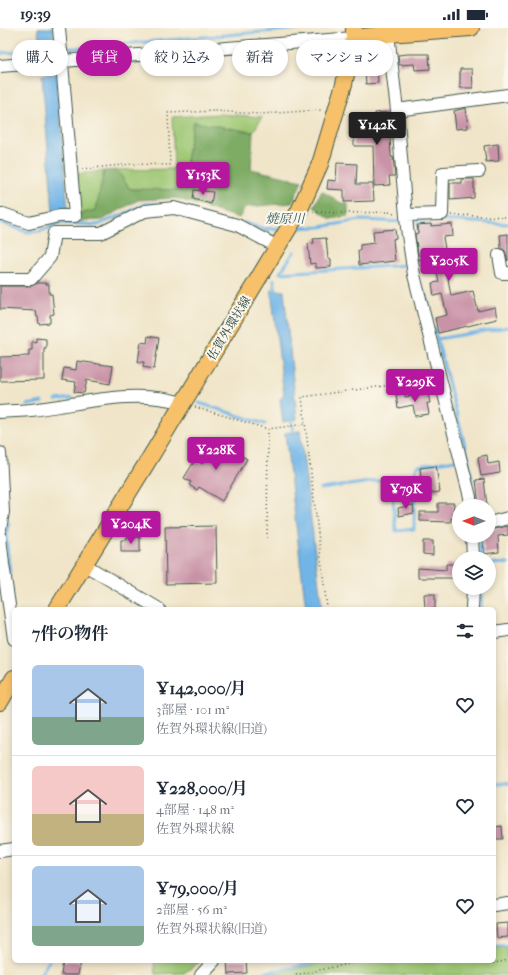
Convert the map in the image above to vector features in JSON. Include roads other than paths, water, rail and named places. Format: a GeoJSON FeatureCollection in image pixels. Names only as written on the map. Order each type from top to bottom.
{"type":"FeatureCollection","features":[{"type":"Feature","properties":{"kind":"main road"},"geometry":{"type":"LineString","coordinates":[[354,33],[388,34],[471,28]]}},
{"type":"Feature","properties":{"kind":"main road","name":"佐賀外環状線"},"geometry":{"type":"LineString","coordinates":[[58,607],[299,211],[320,164],[344,84],[354,33]]}},
{"type":"Feature","properties":{"kind":"main road"},"geometry":{"type":"LineString","coordinates":[[0,702],[12,681]]}},
{"type":"Feature","properties":{"kind":"street"},"geometry":{"type":"LineString","coordinates":[[60,28],[61,40]]}},
{"type":"Feature","properties":{"kind":"street"},"geometry":{"type":"LineString","coordinates":[[68,59],[354,33]]}},
{"type":"Feature","properties":{"kind":"street"},"geometry":{"type":"LineString","coordinates":[[388,34],[397,110],[407,228],[414,275],[470,499]]}},
{"type":"Feature","properties":{"kind":"street"},"geometry":{"type":"LineString","coordinates":[[0,66],[12,65]]}},
{"type":"Feature","properties":{"kind":"street"},"geometry":{"type":"LineString","coordinates":[[0,214],[29,223],[62,216],[75,216],[63,76]]}},
{"type":"Feature","properties":{"kind":"street"},"geometry":{"type":"LineString","coordinates":[[397,110],[508,95]]}},
{"type":"Feature","properties":{"kind":"street"},"geometry":{"type":"LineString","coordinates":[[406,215],[442,214],[443,173],[479,171]]}},
{"type":"Feature","properties":{"kind":"street"},"geometry":{"type":"LineString","coordinates":[[0,279],[31,280],[50,257],[54,234],[101,233],[145,211],[174,208],[237,225],[278,247]]}},
{"type":"Feature","properties":{"kind":"street"},"geometry":{"type":"LineString","coordinates":[[499,255],[502,273],[508,273]]}},
{"type":"Feature","properties":{"kind":"street"},"geometry":{"type":"LineString","coordinates":[[0,412],[31,410],[117,397],[143,396],[183,403]]}},
{"type":"Feature","properties":{"kind":"street"},"geometry":{"type":"LineString","coordinates":[[0,453],[3,512],[0,529]]}},
{"type":"Feature","properties":{"kind":"street"},"geometry":{"type":"LineString","coordinates":[[496,521],[508,518]]}},
{"type":"Feature","properties":{"kind":"street"},"geometry":{"type":"LineString","coordinates":[[0,537],[1,564],[12,627]]}},
{"type":"Feature","properties":{"kind":"street"},"geometry":{"type":"LineString","coordinates":[[85,565],[156,607]]}},
{"type":"Feature","properties":{"kind":"street"},"geometry":{"type":"LineString","coordinates":[[472,607],[473,595]]}},
{"type":"Feature","properties":{"kind":"street"},"geometry":{"type":"LineString","coordinates":[[496,632],[508,630]]}},
{"type":"Feature","properties":{"kind":"street"},"geometry":{"type":"LineString","coordinates":[[0,851],[12,849]]}},
{"type":"Feature","properties":{"kind":"street"},"geometry":{"type":"LineString","coordinates":[[496,905],[508,903]]}},
{"type":"Feature","properties":{"kind":"street"},"geometry":{"type":"LineString","coordinates":[[201,975],[212,963]]}},
{"type":"Feature","properties":{"kind":"water"},"geometry":{"type":"Polygon","coordinates":[[[38,28],[53,28],[54,40],[39,40],[38,28]]]}},
{"type":"Feature","properties":{"kind":"water"},"geometry":{"type":"Polygon","coordinates":[[[42,76],[57,76],[68,211],[53,212],[42,76]]]}},
{"type":"Feature","properties":{"kind":"water"},"geometry":{"type":"Polygon","coordinates":[[[271,290],[284,291],[297,419],[283,422],[280,399],[284,395],[271,290]]]}},
{"type":"Feature","properties":{"kind":"water"},"geometry":{"type":"Polygon","coordinates":[[[300,431],[322,607],[306,607],[285,433],[300,431]]]}},
{"type":"Feature","properties":{"kind":"waterway"},"geometry":{"type":"LineString","coordinates":[[68,49],[309,28]]}},
{"type":"Feature","properties":{"kind":"waterway"},"geometry":{"type":"LineString","coordinates":[[0,53],[12,52]]}},
{"type":"Feature","properties":{"kind":"waterway","name":"焼原川"},"geometry":{"type":"LineString","coordinates":[[0,222],[27,232],[40,231],[61,223],[98,225],[146,204],[158,204]]}},
{"type":"Feature","properties":{"kind":"waterway","name":"焼原川"},"geometry":{"type":"LineString","coordinates":[[294,228],[320,227],[361,220],[404,222]]}},
{"type":"Feature","properties":{"kind":"waterway","name":"焼原川"},"geometry":{"type":"LineString","coordinates":[[410,222],[430,220]]}},
{"type":"Feature","properties":{"kind":"waterway","name":"焼原川"},"geometry":{"type":"LineString","coordinates":[[440,220],[508,224]]}},
{"type":"Feature","properties":{"kind":"waterway","name":"焼原川"},"geometry":{"type":"LineString","coordinates":[[245,223],[264,229],[283,228]]}},
{"type":"Feature","properties":{"kind":"waterway"},"geometry":{"type":"LineString","coordinates":[[264,229],[273,238]]}},
{"type":"Feature","properties":{"kind":"waterway"},"geometry":{"type":"LineString","coordinates":[[294,252],[280,273],[406,265]]}},
{"type":"Feature","properties":{"kind":"waterway"},"geometry":{"type":"LineString","coordinates":[[274,280],[276,293]]}},
{"type":"Feature","properties":{"kind":"waterway"},"geometry":{"type":"LineString","coordinates":[[425,293],[431,316]]}},
{"type":"Feature","properties":{"kind":"waterway"},"geometry":{"type":"LineString","coordinates":[[437,339],[508,327]]}},
{"type":"Feature","properties":{"kind":"waterway"},"geometry":{"type":"LineString","coordinates":[[434,328],[468,457],[472,482]]}},
{"type":"Feature","properties":{"kind":"waterway"},"geometry":{"type":"LineString","coordinates":[[56,400],[72,398]]}},
{"type":"Feature","properties":{"kind":"waterway"},"geometry":{"type":"LineString","coordinates":[[27,405],[42,402]]}},
{"type":"Feature","properties":{"kind":"waterway"},"geometry":{"type":"LineString","coordinates":[[199,403],[265,424]]}},
{"type":"Feature","properties":{"kind":"waterway"},"geometry":{"type":"LineString","coordinates":[[291,418],[293,434]]}},
{"type":"Feature","properties":{"kind":"waterway"},"geometry":{"type":"LineString","coordinates":[[321,489],[391,479],[396,531],[414,529],[415,474],[417,466],[455,460]]}},
{"type":"Feature","properties":{"kind":"waterway"},"geometry":{"type":"LineString","coordinates":[[9,523],[6,536],[10,575]]}},
{"type":"Feature","properties":{"kind":"waterway"},"geometry":{"type":"LineString","coordinates":[[480,543],[481,551]]}},
{"type":"Feature","properties":{"kind":"waterway"},"geometry":{"type":"LineString","coordinates":[[496,564],[508,563]]}},
{"type":"Feature","properties":{"kind":"waterway"},"geometry":{"type":"LineString","coordinates":[[481,607],[482,595]]}},
{"type":"Feature","properties":{"kind":"waterway"},"geometry":{"type":"LineString","coordinates":[[496,784],[508,784]]}},
{"type":"Feature","properties":{"kind":"waterway"},"geometry":{"type":"LineString","coordinates":[[496,946],[508,946]]}},
{"type":"Feature","properties":{"kind":"waterway"},"geometry":{"type":"LineString","coordinates":[[40,975],[48,963]]}},
{"type":"Feature","properties":{"kind":"waterway"},"geometry":{"type":"LineString","coordinates":[[252,975],[315,963]]}}]}
